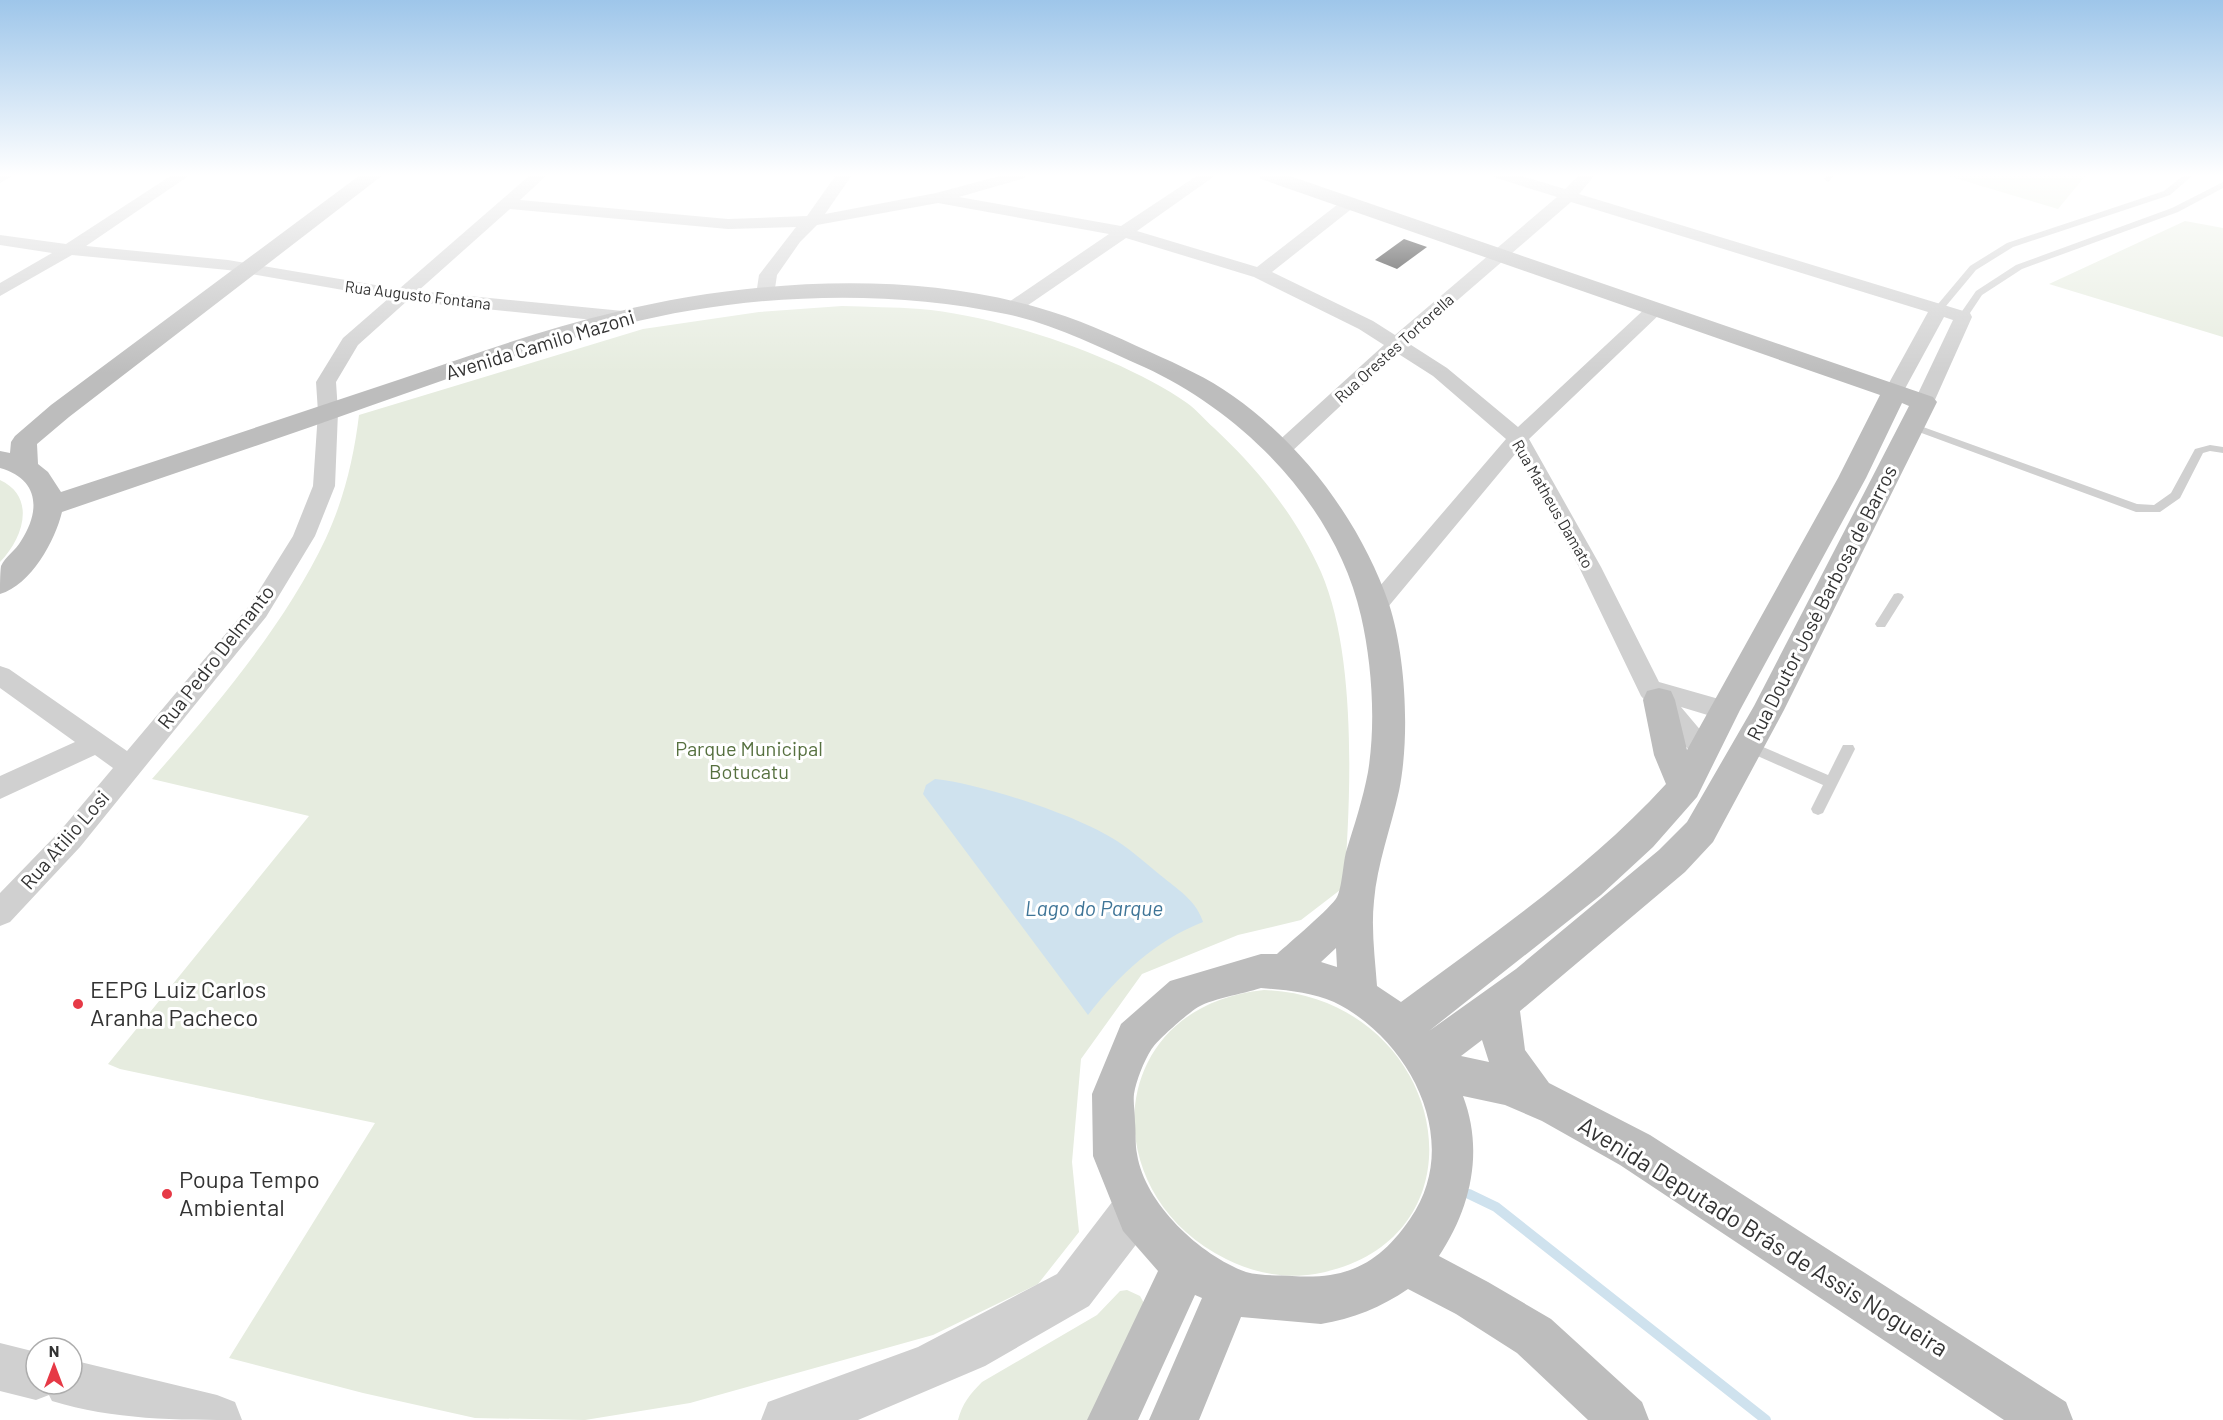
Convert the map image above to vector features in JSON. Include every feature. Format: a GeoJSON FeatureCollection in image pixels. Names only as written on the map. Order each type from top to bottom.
{"type":"FeatureCollection","features":[{"type":"Feature","properties":{"kind":"main road"},"geometry":{"type":"LineString","coordinates":[[0,584],[31,552],[45,527],[50,506],[43,483],[12,463],[24,442],[270,241]]}},
{"type":"Feature","properties":{"kind":"main road"},"geometry":{"type":"LineString","coordinates":[[9,428],[276,241]]}},
{"type":"Feature","properties":{"kind":"main road"},"geometry":{"type":"LineString","coordinates":[[1456,241],[1656,308],[1910,407]]}},
{"type":"Feature","properties":{"kind":"main road","name":"Avenida Camilo Mazoni"},"geometry":{"type":"LineString","coordinates":[[50,506],[506,352],[623,317],[703,302],[765,295],[902,294],[1012,308],[1130,352],[1193,381],[1261,430],[1282,449],[1333,518],[1375,607],[1385,684],[1386,769],[1354,904],[1359,995]]}},
{"type":"Feature","properties":{"kind":"main road","name":"Rua Doutor José Barbosa de Barros"},"geometry":{"type":"LineString","coordinates":[[1419,1052],[1588,884],[1661,816],[1685,787],[1852,478],[1910,407]]}},
{"type":"Feature","properties":{"kind":"main road","name":"Rua Doutor José Barbosa de Barros"},"geometry":{"type":"LineString","coordinates":[[1419,1052],[1500,1003],[1530,981],[1672,861],[1700,832],[1749,746],[1910,407]]}},
{"type":"Feature","properties":{"kind":"main road"},"geometry":{"type":"LineString","coordinates":[[1654,694],[1671,754],[1685,787]]}},
{"type":"Feature","properties":{"kind":"main road"},"geometry":{"type":"LineString","coordinates":[[1705,751],[1749,746],[1725,710]]}},
{"type":"Feature","properties":{"kind":"main road"},"geometry":{"type":"LineString","coordinates":[[1286,972],[1354,904]]}},
{"type":"Feature","properties":{"kind":"main road"},"geometry":{"type":"LineString","coordinates":[[1286,972],[1335,984],[1359,995],[1419,1052],[1447,1104],[1452,1132],[1453,1161],[1449,1189],[1439,1216],[1424,1240],[1405,1263],[1381,1281],[1353,1293],[1324,1301],[1292,1303],[1260,1299],[1229,1290],[1185,1265],[1151,1233],[1135,1209],[1114,1157],[1110,1131],[1111,1104],[1116,1080],[1137,1035],[1171,1001],[1206,982],[1237,973],[1286,972]]}},
{"type":"Feature","properties":{"kind":"main road"},"geometry":{"type":"LineString","coordinates":[[1500,1003],[1499,1035],[1509,1065],[1534,1097]]}},
{"type":"Feature","properties":{"kind":"main road","name":"Avenida Deputado Brás de Assis Nogueira"},"geometry":{"type":"LineString","coordinates":[[1419,1052],[1534,1097],[1635,1150],[2048,1420]]}},
{"type":"Feature","properties":{"kind":"main road"},"geometry":{"type":"LineString","coordinates":[[1405,1263],[1472,1298],[1534,1336],[1624,1420]]}},
{"type":"Feature","properties":{"kind":"main road"},"geometry":{"type":"LineString","coordinates":[[1112,1420],[1185,1265]]}},
{"type":"Feature","properties":{"kind":"main road"},"geometry":{"type":"LineString","coordinates":[[1174,1420],[1229,1290]]}},
{"type":"Feature","properties":{"kind":"street","name":"Rua Augusto Fontana"},"geometry":{"type":"LineString","coordinates":[[9,241],[237,268],[403,295],[623,317]]}},
{"type":"Feature","properties":{"kind":"street"},"geometry":{"type":"LineString","coordinates":[[0,291],[82,241]]}},
{"type":"Feature","properties":{"kind":"street","name":"Rua Pedro Delmanto"},"geometry":{"type":"LineString","coordinates":[[128,765],[258,610],[304,536],[324,486],[328,412],[326,382],[350,342],[463,241]]}},
{"type":"Feature","properties":{"kind":"street"},"geometry":{"type":"LineString","coordinates":[[765,295],[768,275],[792,241]]}},
{"type":"Feature","properties":{"kind":"street"},"geometry":{"type":"LineString","coordinates":[[1012,308],[1110,241]]}},
{"type":"Feature","properties":{"kind":"street","name":"Rua Matheus Damato"},"geometry":{"type":"LineString","coordinates":[[1155,241],[1260,273],[1346,314],[1440,372],[1518,438],[1590,567],[1612,616],[1654,694],[1705,751]]}},
{"type":"Feature","properties":{"kind":"street"},"geometry":{"type":"LineString","coordinates":[[1260,273],[1300,241]]}},
{"type":"Feature","properties":{"kind":"street","name":"Rua Orestes Tortorella"},"geometry":{"type":"LineString","coordinates":[[1282,449],[1396,344],[1515,241]]}},
{"type":"Feature","properties":{"kind":"street"},"geometry":{"type":"LineString","coordinates":[[1715,241],[1964,317]]}},
{"type":"Feature","properties":{"kind":"street"},"geometry":{"type":"LineString","coordinates":[[1375,607],[1518,438],[1656,308]]}},
{"type":"Feature","properties":{"kind":"street","name":"Rua Doutor José Barbosa de Barros"},"geometry":{"type":"LineString","coordinates":[[1910,407],[1938,310]]}},
{"type":"Feature","properties":{"kind":"street","name":"Rua Doutor José Barbosa de Barros"},"geometry":{"type":"LineString","coordinates":[[1910,407],[1964,317]]}},
{"type":"Feature","properties":{"kind":"street"},"geometry":{"type":"LineString","coordinates":[[0,675],[128,765]]}},
{"type":"Feature","properties":{"kind":"street"},"geometry":{"type":"LineString","coordinates":[[1654,694],[1725,710]]}},
{"type":"Feature","properties":{"kind":"street"},"geometry":{"type":"LineString","coordinates":[[0,788],[97,743]]}},
{"type":"Feature","properties":{"kind":"street","name":"Rua Atilio Losi"},"geometry":{"type":"LineString","coordinates":[[0,914],[70,839],[128,765]]}},
{"type":"Feature","properties":{"kind":"street"},"geometry":{"type":"LineString","coordinates":[[795,1420],[930,1367],[968,1349],[1073,1290],[1135,1209]]}},
{"type":"Feature","properties":{"kind":"street"},"geometry":{"type":"LineString","coordinates":[[0,1367],[24,1373]]}},
{"type":"Feature","properties":{"kind":"street"},"geometry":{"type":"LineString","coordinates":[[84,1388],[217,1420]]}},
{"type":"Feature","properties":{"kind":"lane","name":"Rua Doutor José Barbosa de Barros"},"geometry":{"type":"LineString","coordinates":[[1938,310],[1972,268],[2020,241]]}},
{"type":"Feature","properties":{"kind":"lane","name":"Rua Doutor José Barbosa de Barros"},"geometry":{"type":"LineString","coordinates":[[1964,317],[1979,293],[2001,277],[2019,267],[2090,241]]}},
{"type":"Feature","properties":{"kind":"lane"},"geometry":{"type":"LineString","coordinates":[[2054,246],[2064,251]]}},
{"type":"Feature","properties":{"kind":"lane"},"geometry":{"type":"LineString","coordinates":[[1910,407],[2136,508],[2156,509],[2176,495],[2199,451],[2210,448],[2223,450]]}},
{"type":"Feature","properties":{"kind":"lane"},"geometry":{"type":"LineString","coordinates":[[1881,624],[1898,597]]}},
{"type":"Feature","properties":{"kind":"lane"},"geometry":{"type":"LineString","coordinates":[[1749,746],[1832,783]]}},
{"type":"Feature","properties":{"kind":"lane"},"geometry":{"type":"LineString","coordinates":[[1818,809],[1848,749]]}},
{"type":"Feature","properties":{"kind":"green space"},"geometry":{"type":"Polygon","coordinates":[[[2141,241],[2223,241],[2223,337],[2049,284],[2141,241]]]}},
{"type":"Feature","properties":{"kind":"green space","name":"Parque Municipal Botucatu"},"geometry":{"type":"Polygon","coordinates":[[[842,306],[910,308],[951,313],[1022,330],[1095,355],[1160,386],[1187,403],[1261,477],[1288,513],[1311,551],[1333,606],[1341,644],[1349,727],[1344,887],[1301,920],[1238,935],[1142,974],[1081,1059],[1072,1162],[1079,1232],[1038,1284],[933,1335],[690,1403],[585,1420],[475,1418],[363,1393],[229,1358],[375,1123],[120,1069],[108,1064],[309,816],[152,779],[224,694],[270,634],[309,570],[326,538],[343,493],[359,415],[643,329],[759,312],[842,306]]]}},
{"type":"Feature","properties":{"kind":"green space"},"geometry":{"type":"Polygon","coordinates":[[[0,480],[12,487],[19,497],[22,519],[15,542],[0,562],[0,480]]]}},
{"type":"Feature","properties":{"kind":"green space"},"geometry":{"type":"Polygon","coordinates":[[[1264,990],[1326,1003],[1375,1033],[1409,1074],[1427,1123],[1427,1172],[1410,1217],[1373,1253],[1315,1274],[1292,1276],[1269,1274],[1247,1268],[1226,1259],[1183,1229],[1153,1191],[1137,1149],[1135,1106],[1147,1065],[1172,1030],[1211,1003],[1264,990]]]}},
{"type":"Feature","properties":{"kind":"green space"},"geometry":{"type":"Polygon","coordinates":[[[1127,1290],[1140,1296],[1145,1305],[1093,1420],[958,1420],[967,1399],[982,1382],[1097,1315],[1120,1291],[1127,1290]]]}},
{"type":"Feature","properties":{"kind":"water","name":"Lago do Parque"},"geometry":{"type":"Polygon","coordinates":[[[935,779],[978,787],[1029,802],[1100,831],[1117,841],[1182,892],[1197,909],[1203,922],[1169,939],[1140,960],[1088,1015],[923,794],[926,785],[935,779]]]}},
{"type":"Feature","properties":{"kind":"building"},"geometry":{"type":"Polygon","coordinates":[[[1401,241],[1411,241],[1427,247],[1397,269],[1375,260],[1401,241]]]}},
{"type":"Feature","properties":{"kind":"waterway"},"geometry":{"type":"LineString","coordinates":[[1469,1194],[1496,1207],[1766,1420]]}},
{"type":"Feature","properties":{"kind":"place","name":"EEPG Luiz Carlos Aranha Pacheco"},"geometry":{"type":"Point","coordinates":[78,1004]}},
{"type":"Feature","properties":{"kind":"place","name":"Poupa Tempo Ambiental"},"geometry":{"type":"Point","coordinates":[167,1194]}}]}
